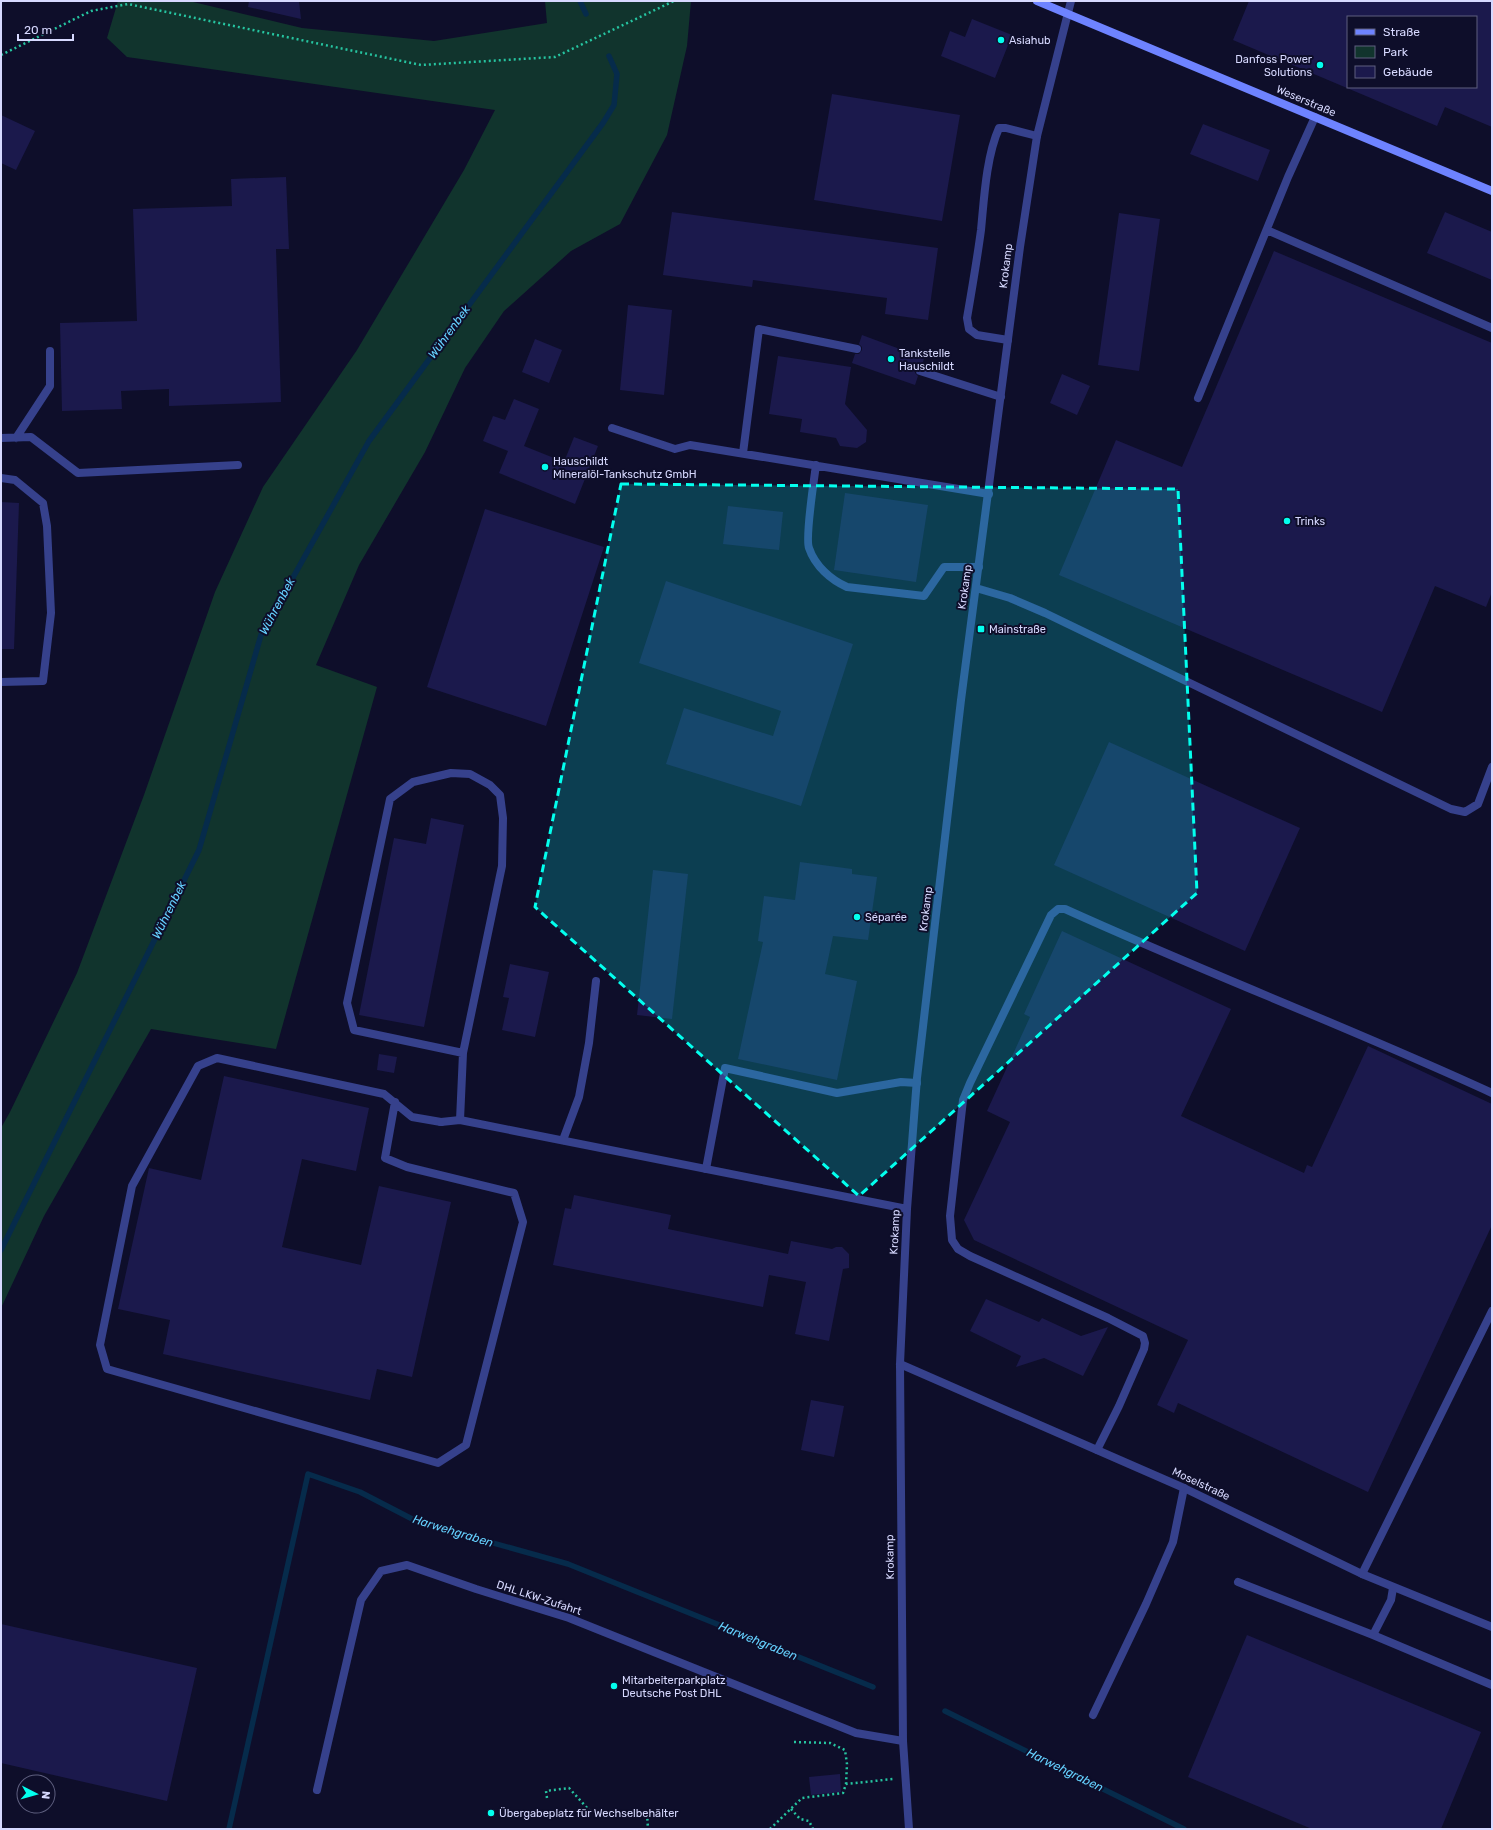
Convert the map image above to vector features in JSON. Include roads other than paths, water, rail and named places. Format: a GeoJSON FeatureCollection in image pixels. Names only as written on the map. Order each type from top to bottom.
{"type":"FeatureCollection","features":[{"type":"Feature","properties":{"kind":"street","name":"Weserstraße"},"geometry":{"type":"LineString","coordinates":[[1037,1],[1492,191]]}},
{"type":"Feature","properties":{"kind":"street","name":"Krokamp"},"geometry":{"type":"LineString","coordinates":[[909,1829],[903,1741],[900,1364],[907,1209],[917,1083],[961,700],[1036,136],[1071,1]]}},
{"type":"Feature","properties":{"kind":"street"},"geometry":{"type":"LineString","coordinates":[[1198,398],[1315,117]]}},
{"type":"Feature","properties":{"kind":"street"},"geometry":{"type":"LineString","coordinates":[[1008,340],[976,335],[969,329],[967,318],[987,179],[995,136],[998,128],[1006,128],[1036,136]]}},
{"type":"Feature","properties":{"kind":"street"},"geometry":{"type":"LineString","coordinates":[[1267,230],[1492,328]]}},
{"type":"Feature","properties":{"kind":"street"},"geometry":{"type":"LineString","coordinates":[[743,453],[759,329],[857,349]]}},
{"type":"Feature","properties":{"kind":"street"},"geometry":{"type":"LineString","coordinates":[[16,438],[50,386],[50,351]]}},
{"type":"Feature","properties":{"kind":"street"},"geometry":{"type":"LineString","coordinates":[[920,371],[1001,397]]}},
{"type":"Feature","properties":{"kind":"street"},"geometry":{"type":"LineString","coordinates":[[612,428],[674,449],[690,445],[989,494]]}},
{"type":"Feature","properties":{"kind":"street"},"geometry":{"type":"LineString","coordinates":[[1,438],[32,437],[78,473],[238,465]]}},
{"type":"Feature","properties":{"kind":"street"},"geometry":{"type":"LineString","coordinates":[[816,465],[808,547],[826,574],[835,582],[847,587],[924,596],[944,567],[979,567]]}},
{"type":"Feature","properties":{"kind":"street"},"geometry":{"type":"LineString","coordinates":[[1,478],[15,480],[43,503],[47,526],[50,613],[43,682],[1,682]]}},
{"type":"Feature","properties":{"kind":"street"},"geometry":{"type":"LineString","coordinates":[[976,588],[1010,598],[1045,613],[1451,809],[1465,812],[1478,804],[1492,767]]}},
{"type":"Feature","properties":{"kind":"street"},"geometry":{"type":"LineString","coordinates":[[460,1120],[463,1053],[502,866],[503,818],[500,795],[490,785],[470,774],[451,773],[413,782],[390,798],[347,1003],[354,1030],[463,1053]]}},
{"type":"Feature","properties":{"kind":"street"},"geometry":{"type":"LineString","coordinates":[[1097,1450],[1119,1406],[1144,1349],[1145,1342],[1143,1336],[1102,1315],[970,1256],[958,1249],[952,1240],[950,1216],[963,1100],[1051,915],[1058,909],[1064,909],[1187,964],[1368,1038],[1492,1093]]}},
{"type":"Feature","properties":{"kind":"street"},"geometry":{"type":"LineString","coordinates":[[563,1140],[579,1098],[589,1043],[596,982]]}},
{"type":"Feature","properties":{"kind":"street"},"geometry":{"type":"LineString","coordinates":[[394,1102],[385,1158],[407,1167],[514,1193],[523,1222],[466,1446],[438,1463],[107,1369],[100,1344],[132,1186],[198,1066],[217,1058],[384,1094],[394,1102],[412,1117],[441,1122],[460,1120],[907,1209]]}},
{"type":"Feature","properties":{"kind":"street"},"geometry":{"type":"LineString","coordinates":[[706,1169],[725,1068],[837,1093],[901,1082],[917,1083]]}},
{"type":"Feature","properties":{"kind":"street"},"geometry":{"type":"LineString","coordinates":[[1362,1574],[1492,1311]]}},
{"type":"Feature","properties":{"kind":"street","name":"Moselstraße"},"geometry":{"type":"LineString","coordinates":[[900,1364],[1184,1488],[1393,1588],[1492,1627]]}},
{"type":"Feature","properties":{"kind":"street"},"geometry":{"type":"LineString","coordinates":[[1093,1715],[1146,1604],[1173,1542],[1184,1488]]}},
{"type":"Feature","properties":{"kind":"street","name":"DHL LKW-Zufahrt"},"geometry":{"type":"LineString","coordinates":[[317,1790],[361,1600],[381,1571],[407,1565],[476,1589],[569,1618],[856,1733],[903,1741]]}},
{"type":"Feature","properties":{"kind":"street"},"geometry":{"type":"LineString","coordinates":[[1238,1582],[1373,1635],[1492,1685]]}},
{"type":"Feature","properties":{"kind":"street"},"geometry":{"type":"LineString","coordinates":[[1373,1635],[1391,1600],[1393,1588]]}},
{"type":"Feature","properties":{"kind":"waterway","name":"Wührenbek"},"geometry":{"type":"LineString","coordinates":[[580,1],[586,14]]}},
{"type":"Feature","properties":{"kind":"waterway","name":"Wührenbek"},"geometry":{"type":"LineString","coordinates":[[1,1250],[199,850],[261,635],[369,441],[603,123],[614,105],[617,74],[609,56]]}},
{"type":"Feature","properties":{"kind":"waterway","name":"Harwehgraben"},"geometry":{"type":"LineString","coordinates":[[229,1829],[308,1474],[360,1492],[418,1522],[568,1564],[873,1687]]}},
{"type":"Feature","properties":{"kind":"waterway","name":"Harwehgraben"},"geometry":{"type":"LineString","coordinates":[[945,1711],[1184,1829]]}},
{"type":"Feature","properties":{"kind":"place","name":"Asiahub"},"geometry":{"type":"Point","coordinates":[1001,40]}},
{"type":"Feature","properties":{"kind":"place","name":"Danfoss Power Solutions"},"geometry":{"type":"Point","coordinates":[1320,65]}},
{"type":"Feature","properties":{"kind":"place","name":"Tankstelle Hauschildt"},"geometry":{"type":"Point","coordinates":[891,359]}},
{"type":"Feature","properties":{"kind":"place","name":"Hauschildt Mineralöl-Tankschutz GmbH"},"geometry":{"type":"Point","coordinates":[545,467]}},
{"type":"Feature","properties":{"kind":"place","name":"Trinks"},"geometry":{"type":"Point","coordinates":[1287,521]}},
{"type":"Feature","properties":{"kind":"place","name":"Mainstraße"},"geometry":{"type":"Point","coordinates":[981,629]}},
{"type":"Feature","properties":{"kind":"place","name":"Séparée"},"geometry":{"type":"Point","coordinates":[857,917]}},
{"type":"Feature","properties":{"kind":"place","name":"Mitarbeiterparkplatz Deutsche Post DHL"},"geometry":{"type":"Point","coordinates":[614,1686]}},
{"type":"Feature","properties":{"kind":"place","name":"Übergabeplatz für Wechselbehälter"},"geometry":{"type":"Point","coordinates":[491,1813]}}]}
